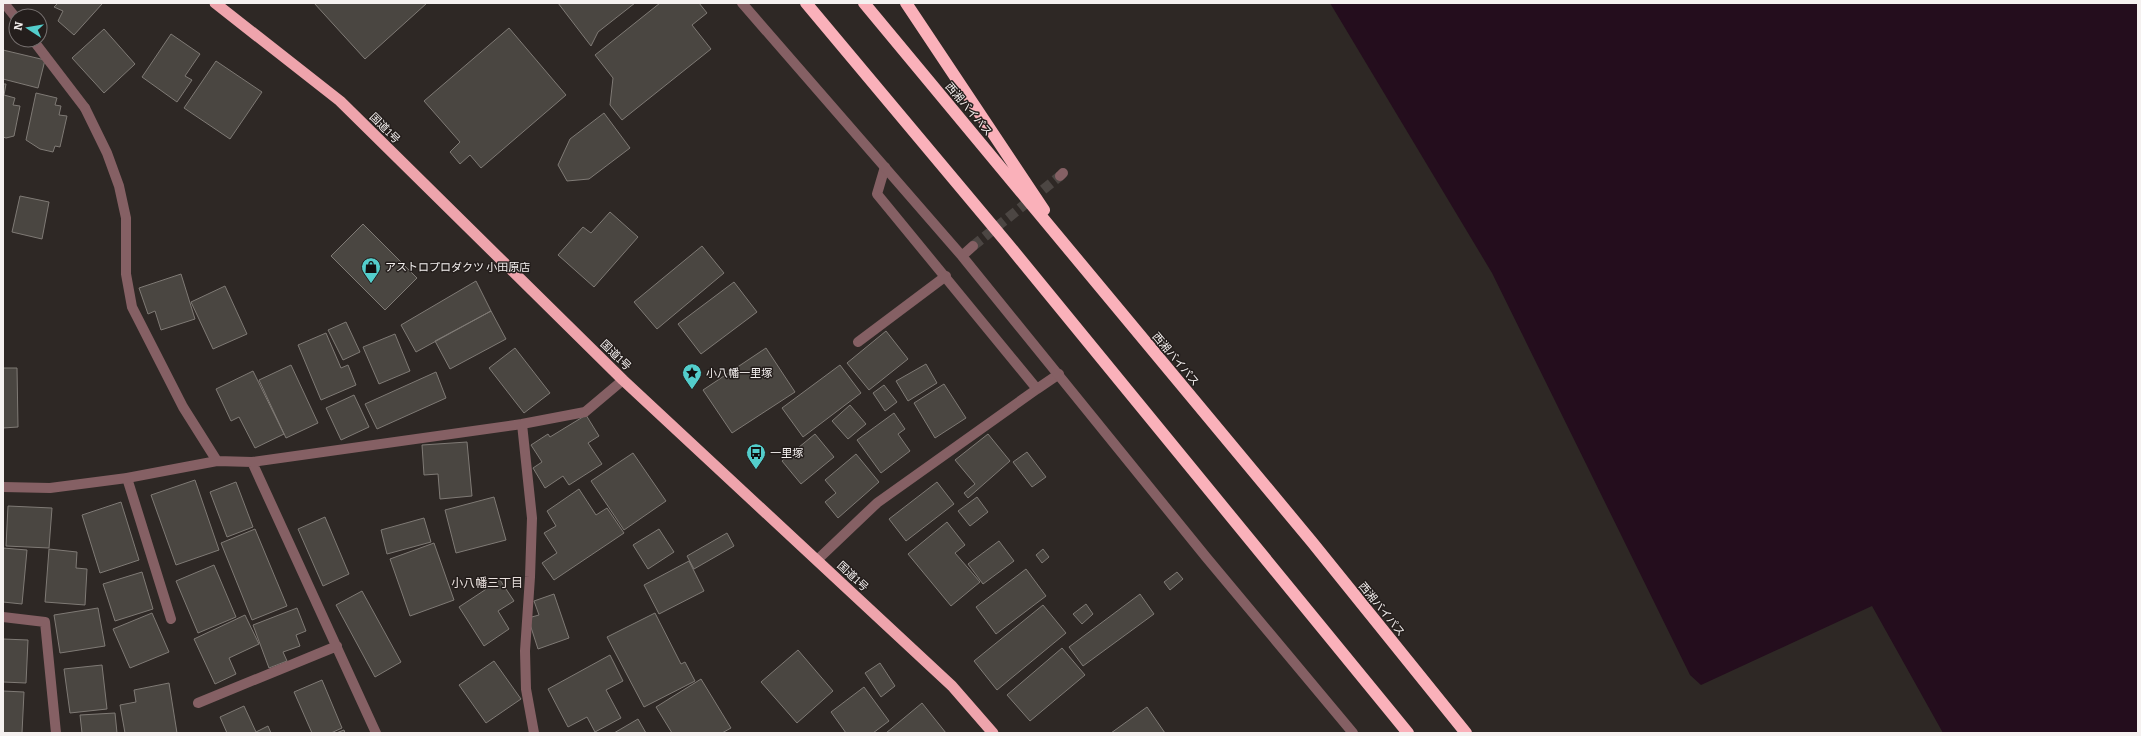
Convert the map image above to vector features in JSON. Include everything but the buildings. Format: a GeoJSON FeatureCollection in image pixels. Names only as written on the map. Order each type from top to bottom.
{"type":"FeatureCollection","features":[{"type":"Feature","properties":{"kind":"highway","name":"国道1号"},"geometry":{"type":"LineString","coordinates":[[215,3],[340,101],[624,380],[952,686],[993,733]]}},
{"type":"Feature","properties":{"kind":"highway"},"geometry":{"type":"LineString","coordinates":[[806,3],[1002,237],[1408,733]]}},
{"type":"Feature","properties":{"kind":"highway","name":"西湘バイパス"},"geometry":{"type":"LineString","coordinates":[[864,3],[1312,542],[1466,733]]}},
{"type":"Feature","properties":{"kind":"highway"},"geometry":{"type":"LineString","coordinates":[[906,3],[1081,264]]}},
{"type":"Feature","properties":{"kind":"street"},"geometry":{"type":"LineString","coordinates":[[742,3],[962,256],[1206,557],[1353,733]]}},
{"type":"Feature","properties":{"kind":"street"},"geometry":{"type":"LineString","coordinates":[[39,48],[85,108],[107,153],[120,192],[126,218],[126,274],[132,307],[183,407],[217,462]]}},
{"type":"Feature","properties":{"kind":"street"},"geometry":{"type":"LineString","coordinates":[[885,168],[877,194],[946,276],[1037,389]]}},
{"type":"Feature","properties":{"kind":"street"},"geometry":{"type":"LineString","coordinates":[[962,256],[973,246]]}},
{"type":"Feature","properties":{"kind":"street"},"geometry":{"type":"LineString","coordinates":[[858,342],[946,276]]}},
{"type":"Feature","properties":{"kind":"street"},"geometry":{"type":"LineString","coordinates":[[817,560],[877,503],[1059,374]]}},
{"type":"Feature","properties":{"kind":"street"},"geometry":{"type":"LineString","coordinates":[[3,487],[50,488],[127,478],[217,462],[252,462],[522,424],[584,412],[624,380]]}},
{"type":"Feature","properties":{"kind":"street"},"geometry":{"type":"LineString","coordinates":[[522,424],[532,518],[525,651],[526,689],[534,733]]}},
{"type":"Feature","properties":{"kind":"street"},"geometry":{"type":"LineString","coordinates":[[252,462],[376,733]]}},
{"type":"Feature","properties":{"kind":"street"},"geometry":{"type":"LineString","coordinates":[[127,478],[172,619]]}},
{"type":"Feature","properties":{"kind":"street"},"geometry":{"type":"LineString","coordinates":[[3,617],[45,622],[56,733]]}},
{"type":"Feature","properties":{"kind":"street"},"geometry":{"type":"LineString","coordinates":[[198,703],[337,646]]}},
{"type":"Feature","properties":{"kind":"shaded area"},"geometry":{"type":"Polygon","coordinates":[[[1330,3],[2138,3],[2138,733],[1943,733],[1872,606],[1701,685],[1690,675],[1492,273],[1330,3]]]}},
{"type":"Feature","properties":{"kind":"tunnel"},"geometry":{"type":"LineString","coordinates":[[973,246],[1060,176]]}},
{"type":"Feature","properties":{"kind":"place","name":"アストロプロダクツ 小田原店"},"geometry":{"type":"Point","coordinates":[371,284]}},
{"type":"Feature","properties":{"kind":"place","name":"小八幡一里塚"},"geometry":{"type":"Point","coordinates":[692,390]}},
{"type":"Feature","properties":{"kind":"place","name":"一里塚"},"geometry":{"type":"Point","coordinates":[756,470]}},
{"type":"Feature","properties":{"kind":"district","name":"小八幡三丁目"},"geometry":{"type":"Point","coordinates":[487,583]}}]}
